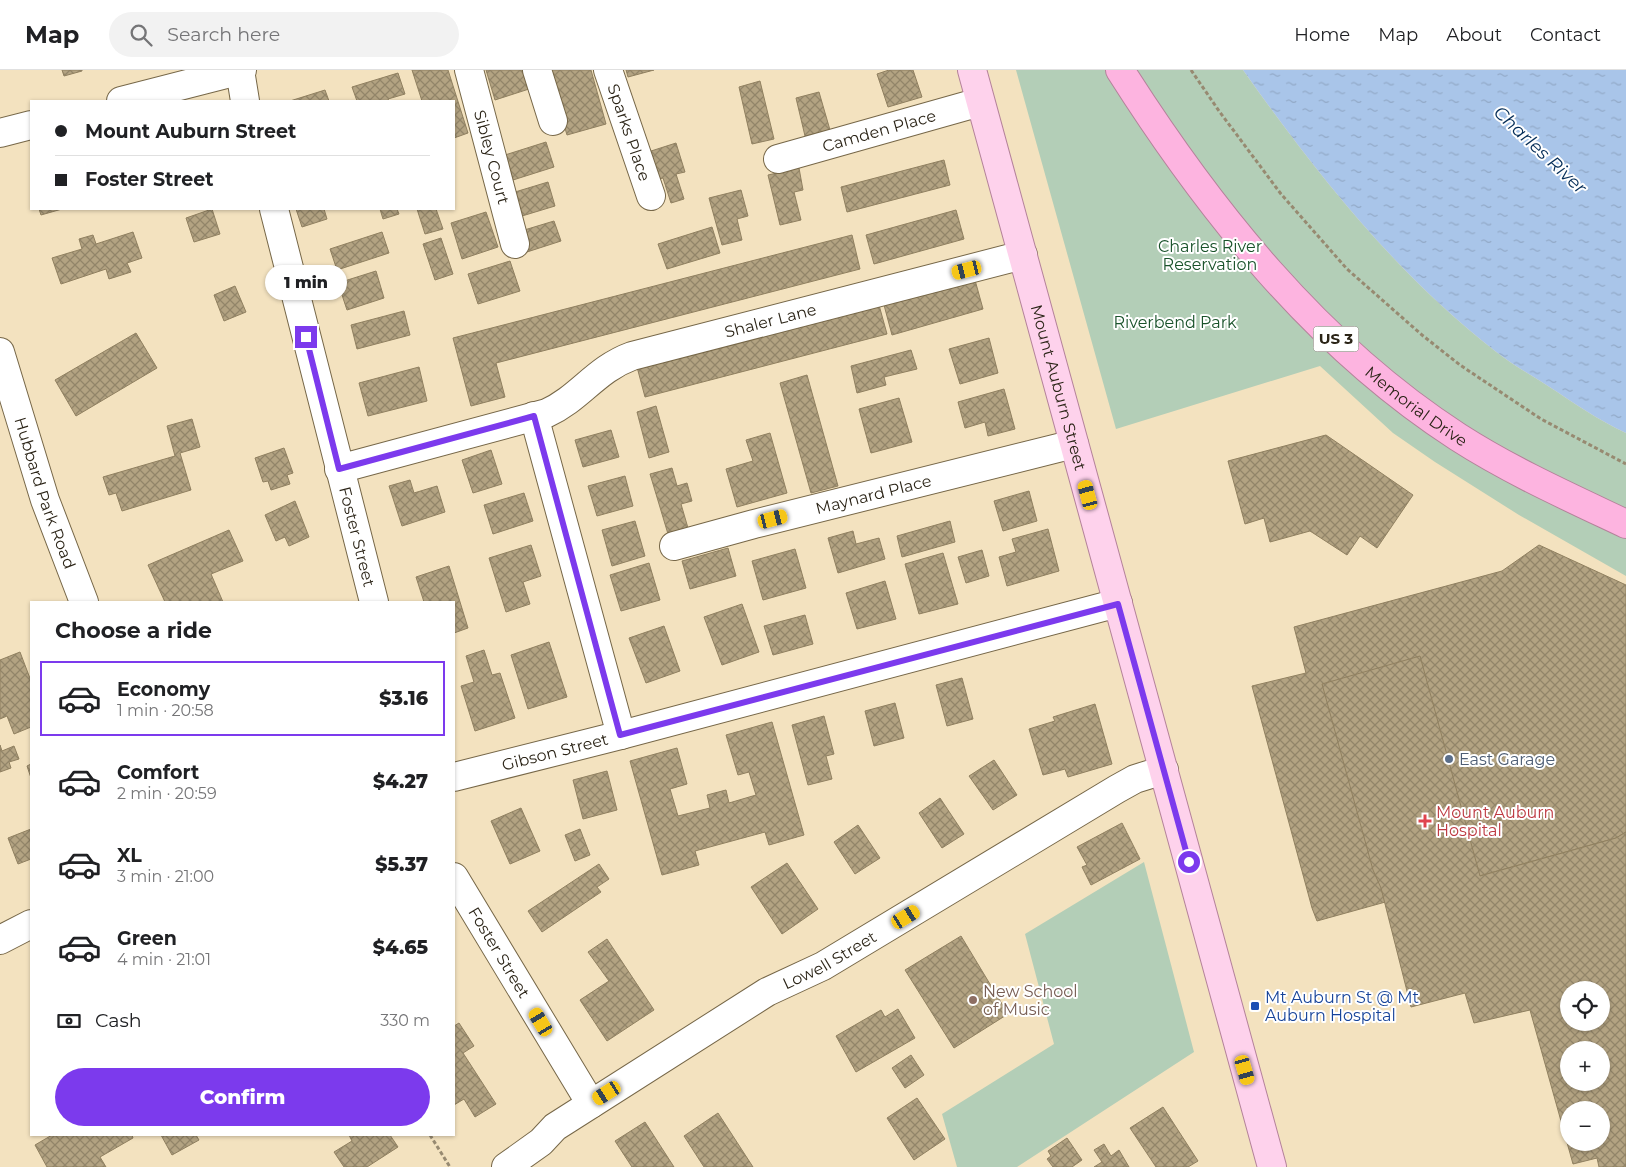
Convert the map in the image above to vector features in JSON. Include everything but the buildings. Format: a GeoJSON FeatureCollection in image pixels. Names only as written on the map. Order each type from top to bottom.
{"type":"FeatureCollection","features":[{"type":"Feature","properties":{"kind":"highway","name":"Memorial Drive"},"geometry":{"type":"LineString","coordinates":[[1120,70],[1189,171],[1250,249],[1292,296],[1355,358],[1396,393],[1460,438],[1544,485],[1626,524]]}},
{"type":"Feature","properties":{"kind":"main road","name":"Mount Auburn Street"},"geometry":{"type":"LineString","coordinates":[[972,70],[1272,1167]]}},
{"type":"Feature","properties":{"kind":"street"},"geometry":{"type":"LineString","coordinates":[[125,100],[241,70],[245,100]]}},
{"type":"Feature","properties":{"kind":"street","name":"Sibley Court"},"geometry":{"type":"LineString","coordinates":[[469,70],[516,244]]}},
{"type":"Feature","properties":{"kind":"street"},"geometry":{"type":"LineString","coordinates":[[537,70],[553,121]]}},
{"type":"Feature","properties":{"kind":"street","name":"Sparks Place"},"geometry":{"type":"LineString","coordinates":[[608,70],[651,196]]}},
{"type":"Feature","properties":{"kind":"street","name":"Camden Place"},"geometry":{"type":"LineString","coordinates":[[778,159],[980,102]]}},
{"type":"Feature","properties":{"kind":"street"},"geometry":{"type":"LineString","coordinates":[[0,133],[30,125]]}},
{"type":"Feature","properties":{"kind":"street","name":"Foster Street"},"geometry":{"type":"LineString","coordinates":[[274,210],[374,601]]}},
{"type":"Feature","properties":{"kind":"street","name":"Shaler Lane"},"geometry":{"type":"LineString","coordinates":[[339,469],[534,416],[556,408],[607,368],[618,361],[632,356],[1023,255]]}},
{"type":"Feature","properties":{"kind":"street","name":"Hubbard Park Road"},"geometry":{"type":"LineString","coordinates":[[0,352],[46,500],[84,601]]}},
{"type":"Feature","properties":{"kind":"street"},"geometry":{"type":"LineString","coordinates":[[534,416],[620,735]]}},
{"type":"Feature","properties":{"kind":"street","name":"Maynard Place"},"geometry":{"type":"LineString","coordinates":[[674,546],[754,524],[1074,444]]}},
{"type":"Feature","properties":{"kind":"street","name":"Gibson Street"},"geometry":{"type":"LineString","coordinates":[[455,777],[1118,604]]}},
{"type":"Feature","properties":{"kind":"street","name":"Lowell Street"},"geometry":{"type":"LineString","coordinates":[[506,1167],[540,1142],[555,1127],[767,992],[823,966],[1132,781],[1164,770]]}},
{"type":"Feature","properties":{"kind":"street","name":"Foster Street"},"geometry":{"type":"LineString","coordinates":[[455,879],[591,1104]]}},
{"type":"Feature","properties":{"kind":"street"},"geometry":{"type":"LineString","coordinates":[[0,940],[30,925]]}},
{"type":"Feature","properties":{"kind":"path"},"geometry":{"type":"LineString","coordinates":[[1191,70],[1281,194],[1347,269],[1422,335],[1476,376],[1541,419],[1626,464]]}},
{"type":"Feature","properties":{"kind":"path"},"geometry":{"type":"LineString","coordinates":[[431,1136],[450,1167]]}},
{"type":"Feature","properties":{"kind":"green space","name":"Charles River Reservation"},"geometry":{"type":"Polygon","coordinates":[[[1016,70],[1243,70],[1328,184],[1424,289],[1458,321],[1495,351],[1586,411],[1626,433],[1626,576],[1519,515],[1435,462],[1393,433],[1320,366],[1116,429],[1016,70]]]}},
{"type":"Feature","properties":{"kind":"green space"},"geometry":{"type":"Polygon","coordinates":[[[1144,862],[1194,1052],[1017,1167],[957,1167],[942,1114],[1054,1044],[1025,934],[1144,862]]]}},
{"type":"Feature","properties":{"kind":"water","name":"Charles River"},"geometry":{"type":"Polygon","coordinates":[[[1243,70],[1626,70],[1626,433],[1586,411],[1495,351],[1458,321],[1424,289],[1328,184],[1243,70]]]}},
{"type":"Feature","properties":{"kind":"place","name":"East Garage"},"geometry":{"type":"Point","coordinates":[1449,759]}},
{"type":"Feature","properties":{"kind":"place","name":"Mount Auburn Hospital"},"geometry":{"type":"Point","coordinates":[1425,821]}},
{"type":"Feature","properties":{"kind":"place","name":"New School of Music"},"geometry":{"type":"Point","coordinates":[973,1000]}},
{"type":"Feature","properties":{"kind":"place","name":"Mt Auburn St @ Mt Auburn Hospital"},"geometry":{"type":"Point","coordinates":[1255,1006]}},
{"type":"Feature","properties":{"kind":"route"},"geometry":{"type":"LineString","coordinates":[[306,337],[339,469],[534,416],[620,735],[1118,604],[1189,862]]}},
{"type":"Feature","properties":{"kind":"park label","name":"Riverbend Park"},"geometry":{"type":"Point","coordinates":[1175,322]}}]}
